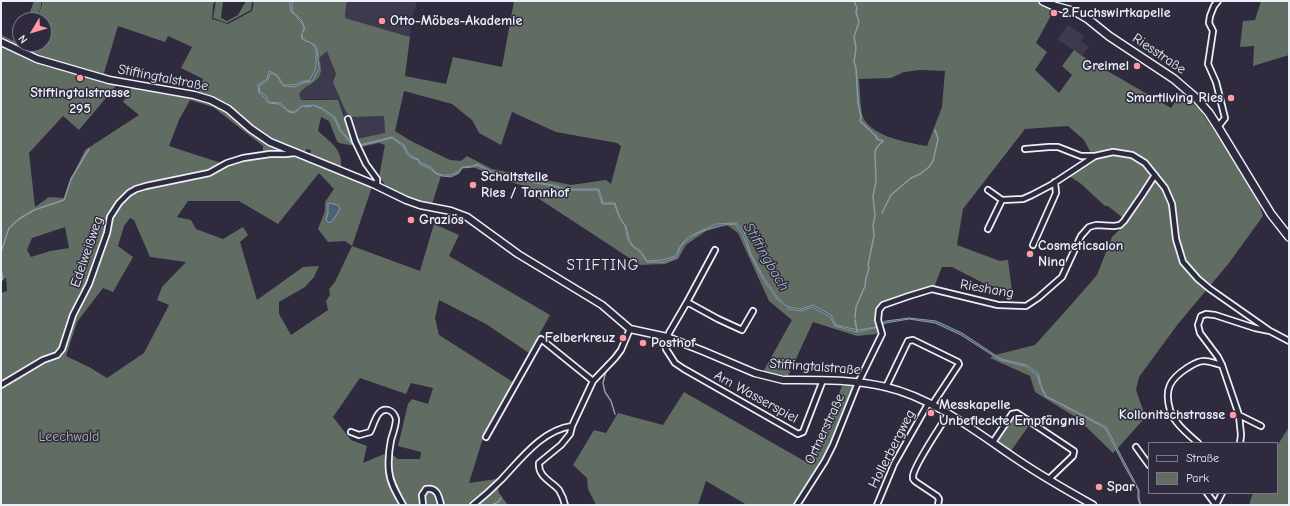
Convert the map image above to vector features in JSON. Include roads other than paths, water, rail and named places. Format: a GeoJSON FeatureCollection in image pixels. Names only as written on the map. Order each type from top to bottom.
{"type":"FeatureCollection","features":[{"type":"Feature","properties":{"kind":"main road","name":"Riesstraße"},"geometry":{"type":"LineString","coordinates":[[1043,1],[1054,6],[1076,12],[1088,19],[1110,36],[1174,79],[1196,98],[1209,113],[1271,214],[1289,237]]}},
{"type":"Feature","properties":{"kind":"street"},"geometry":{"type":"LineString","coordinates":[[1218,1],[1210,16],[1209,23],[1213,31],[1208,64],[1216,82],[1225,118],[1218,127]]}},
{"type":"Feature","properties":{"kind":"street","name":"Stiftingtalstraße"},"geometry":{"type":"LineString","coordinates":[[1,42],[37,59],[109,80],[194,95],[211,100],[228,109],[264,139],[414,203],[451,211],[467,217],[518,254],[602,305],[630,329],[666,337],[764,376],[783,380],[859,382],[886,387],[911,395],[948,414],[993,442],[1015,458],[1093,505]]}},
{"type":"Feature","properties":{"kind":"street"},"geometry":{"type":"LineString","coordinates":[[348,119],[358,148],[366,164],[377,179],[377,186]]}},
{"type":"Feature","properties":{"kind":"street"},"geometry":{"type":"LineString","coordinates":[[1025,149],[1049,147],[1058,148],[1081,156],[1095,156],[1113,152],[1132,155],[1145,164],[1165,188],[1172,204],[1176,239],[1183,262],[1198,279],[1210,289],[1270,331],[1289,341]]}},
{"type":"Feature","properties":{"kind":"street","name":"Edelweißweg"},"geometry":{"type":"LineString","coordinates":[[1,385],[43,360],[57,354],[62,349],[73,315],[89,284],[107,233],[110,217],[119,203],[129,193],[146,186],[209,173],[227,162],[243,158],[270,154],[295,153]]}},
{"type":"Feature","properties":{"kind":"street"},"geometry":{"type":"LineString","coordinates":[[988,190],[1002,200],[1023,199],[1041,191],[1095,156]]}},
{"type":"Feature","properties":{"kind":"street","name":"Rieshang"},"geometry":{"type":"LineString","coordinates":[[859,382],[882,334],[878,320],[879,310],[883,305],[932,289],[998,305],[1026,306],[1038,298],[1062,277],[1081,236],[1089,227],[1096,225],[1114,226],[1124,221],[1154,175]]}},
{"type":"Feature","properties":{"kind":"street"},"geometry":{"type":"LineString","coordinates":[[1033,245],[1056,193],[1055,182]]}},
{"type":"Feature","properties":{"kind":"street"},"geometry":{"type":"LineString","coordinates":[[988,229],[1002,200]]}},
{"type":"Feature","properties":{"kind":"street"},"geometry":{"type":"LineString","coordinates":[[666,337],[715,250]]}},
{"type":"Feature","properties":{"kind":"street"},"geometry":{"type":"LineString","coordinates":[[687,302],[742,330],[753,311]]}},
{"type":"Feature","properties":{"kind":"street"},"geometry":{"type":"LineString","coordinates":[[1240,442],[1239,415],[1222,365],[1218,357],[1200,333],[1198,325],[1201,316],[1206,314],[1215,315],[1270,331]]}},
{"type":"Feature","properties":{"kind":"street"},"geometry":{"type":"LineString","coordinates":[[565,505],[564,499],[559,491],[540,473],[539,463],[561,445],[570,434],[572,426],[592,381],[618,354],[630,329]]}},
{"type":"Feature","properties":{"kind":"street","name":"Am Wasserspiel"},"geometry":{"type":"LineString","coordinates":[[666,337],[666,349],[675,363],[798,434],[803,432],[823,380]]}},
{"type":"Feature","properties":{"kind":"street"},"geometry":{"type":"LineString","coordinates":[[486,437],[541,339],[592,381]]}},
{"type":"Feature","properties":{"kind":"street"},"geometry":{"type":"LineString","coordinates":[[886,387],[908,341],[913,340],[958,362],[959,364],[930,405]]}},
{"type":"Feature","properties":{"kind":"street"},"geometry":{"type":"LineString","coordinates":[[1197,442],[1173,417],[1168,399],[1168,387],[1175,376],[1196,363],[1205,361],[1222,365]]}},
{"type":"Feature","properties":{"kind":"street","name":"Ortnerstraße"},"geometry":{"type":"LineString","coordinates":[[797,505],[825,461],[859,382]]}},
{"type":"Feature","properties":{"kind":"street","name":"Hollerbergweg"},"geometry":{"type":"LineString","coordinates":[[877,505],[894,464],[930,405]]}},
{"type":"Feature","properties":{"kind":"street"},"geometry":{"type":"LineString","coordinates":[[350,432],[359,435],[370,432],[376,417],[384,410],[392,412],[395,416],[395,424],[389,454],[389,472],[392,483],[403,505]]}},
{"type":"Feature","properties":{"kind":"street"},"geometry":{"type":"LineString","coordinates":[[993,442],[1012,414],[1017,413],[1074,451],[1073,456],[1049,479]]}},
{"type":"Feature","properties":{"kind":"street"},"geometry":{"type":"LineString","coordinates":[[938,505],[937,496],[916,482],[913,477],[916,467],[948,414]]}},
{"type":"Feature","properties":{"kind":"street"},"geometry":{"type":"LineString","coordinates":[[1239,415],[1261,426]]}},
{"type":"Feature","properties":{"kind":"street"},"geometry":{"type":"LineString","coordinates":[[473,505],[497,484],[538,443],[561,427],[572,426]]}},
{"type":"Feature","properties":{"kind":"street"},"geometry":{"type":"LineString","coordinates":[[1136,447],[1148,464]]}},
{"type":"Feature","properties":{"kind":"street"},"geometry":{"type":"LineString","coordinates":[[423,505],[422,495],[426,489],[431,488],[438,494],[441,505]]}},
{"type":"Feature","properties":{"kind":"street"},"geometry":{"type":"LineString","coordinates":[[1208,494],[1216,505],[1222,494]]}},
{"type":"Feature","properties":{"kind":"water"},"geometry":{"type":"Polygon","coordinates":[[[290,1],[292,1],[292,11],[302,21],[305,29],[302,34],[303,39],[315,45],[317,49],[319,68],[313,80],[294,87],[283,86],[277,76],[270,73],[268,80],[259,86],[260,92],[266,96],[269,102],[280,103],[289,111],[294,112],[302,106],[314,105],[322,108],[335,117],[341,130],[352,143],[359,145],[392,137],[404,145],[408,153],[413,157],[418,159],[421,163],[431,167],[436,173],[442,175],[451,175],[458,172],[462,167],[477,164],[501,176],[553,185],[566,189],[599,189],[603,203],[615,203],[620,218],[614,204],[602,204],[598,190],[565,190],[553,186],[501,177],[477,165],[473,167],[462,168],[459,173],[451,177],[442,176],[436,174],[431,169],[420,164],[418,160],[412,158],[407,154],[403,146],[392,138],[359,146],[352,144],[340,131],[334,118],[321,109],[314,106],[302,107],[294,113],[289,112],[279,104],[268,103],[259,93],[258,85],[267,79],[269,71],[277,75],[284,85],[294,85],[304,81],[309,81],[316,67],[316,49],[313,45],[302,39],[301,37],[302,33],[304,28],[301,22],[291,11],[290,1]]]}},
{"type":"Feature","properties":{"kind":"water"},"geometry":{"type":"Polygon","coordinates":[[[329,203],[338,205],[340,209],[333,220],[329,223],[326,220],[329,203]]]}},
{"type":"Feature","properties":{"kind":"water","name":"Stiftingbach"},"geometry":{"type":"Polygon","coordinates":[[[620,218],[626,226],[629,239],[633,246],[641,251],[647,261],[663,260],[675,256],[681,245],[688,237],[716,224],[736,223],[744,232],[751,254],[764,278],[778,298],[788,307],[801,309],[813,305],[831,315],[836,325],[858,330],[874,327],[886,321],[909,318],[936,321],[962,333],[1001,359],[1026,365],[1038,373],[1046,396],[1106,427],[1139,490],[1141,505],[1138,499],[1138,490],[1105,428],[1045,396],[1037,375],[1025,366],[1000,360],[961,335],[935,323],[909,319],[886,323],[874,328],[857,332],[835,326],[830,317],[812,307],[801,311],[788,309],[777,299],[763,279],[750,254],[742,233],[735,224],[714,227],[693,236],[682,245],[677,257],[664,262],[647,262],[640,252],[632,246],[628,240],[625,226],[620,218]]]}},
{"type":"Feature","properties":{"kind":"waterway"},"geometry":{"type":"LineString","coordinates":[[854,1],[857,8],[856,13],[859,22],[854,37],[856,48],[854,62],[856,68],[858,102],[861,116],[860,121],[876,136],[877,139],[883,141],[877,147],[875,152],[876,181],[873,196],[875,216],[873,225],[874,236],[865,286],[856,307],[855,318]]}},
{"type":"Feature","properties":{"kind":"waterway"},"geometry":{"type":"LineString","coordinates":[[882,213],[891,195],[911,178],[920,174],[929,167],[933,161],[938,139],[935,130]]}},
{"type":"Feature","properties":{"kind":"waterway"},"geometry":{"type":"LineString","coordinates":[[1,252],[9,228],[19,219],[34,210],[64,200],[71,179],[89,149]]}},
{"type":"Feature","properties":{"kind":"waterway"},"geometry":{"type":"LineString","coordinates":[[1,281],[3,279],[2,273]]}},
{"type":"Feature","properties":{"kind":"waterway"},"geometry":{"type":"LineString","coordinates":[[855,320],[857,331]]}},
{"type":"Feature","properties":{"kind":"waterway"},"geometry":{"type":"LineString","coordinates":[[614,363],[606,371],[603,383],[605,392],[611,401],[615,414]]}},
{"type":"Feature","properties":{"kind":"waterway"},"geometry":{"type":"LineString","coordinates":[[492,505],[498,502],[501,498]]}},
{"type":"Feature","properties":{"kind":"place","name":"2.Fuchswirtkapelle"},"geometry":{"type":"Point","coordinates":[1054,13]}},
{"type":"Feature","properties":{"kind":"place","name":"Otto-Möbes-Akademie"},"geometry":{"type":"Point","coordinates":[382,21]}},
{"type":"Feature","properties":{"kind":"place","name":"Greimel"},"geometry":{"type":"Point","coordinates":[1137,66]}},
{"type":"Feature","properties":{"kind":"place","name":"Stiftingtalstrasse 295"},"geometry":{"type":"Point","coordinates":[80,78]}},
{"type":"Feature","properties":{"kind":"place","name":"Smartliving Ries"},"geometry":{"type":"Point","coordinates":[1231,98]}},
{"type":"Feature","properties":{"kind":"place","name":"Schaltstelle Ries / Tannhof"},"geometry":{"type":"Point","coordinates":[473,185]}},
{"type":"Feature","properties":{"kind":"place","name":"Graziös"},"geometry":{"type":"Point","coordinates":[411,220]}},
{"type":"Feature","properties":{"kind":"place","name":"Cosmeticsalon Nina"},"geometry":{"type":"Point","coordinates":[1030,254]}},
{"type":"Feature","properties":{"kind":"place","name":"Felberkreuz"},"geometry":{"type":"Point","coordinates":[623,338]}},
{"type":"Feature","properties":{"kind":"place","name":"Posthof"},"geometry":{"type":"Point","coordinates":[643,343]}},
{"type":"Feature","properties":{"kind":"place","name":"Messkapelle Unbefleckte Empfängnis"},"geometry":{"type":"Point","coordinates":[931,413]}},
{"type":"Feature","properties":{"kind":"place","name":"Kollonitschstrasse"},"geometry":{"type":"Point","coordinates":[1233,415]}},
{"type":"Feature","properties":{"kind":"place","name":"Spar"},"geometry":{"type":"Point","coordinates":[1099,487]}},
{"type":"Feature","properties":{"kind":"district","name":"STIFTING"},"geometry":{"type":"Point","coordinates":[603,266]}},
{"type":"Feature","properties":{"kind":"park label","name":"Leechwald"},"geometry":{"type":"Point","coordinates":[69,437]}}]}
